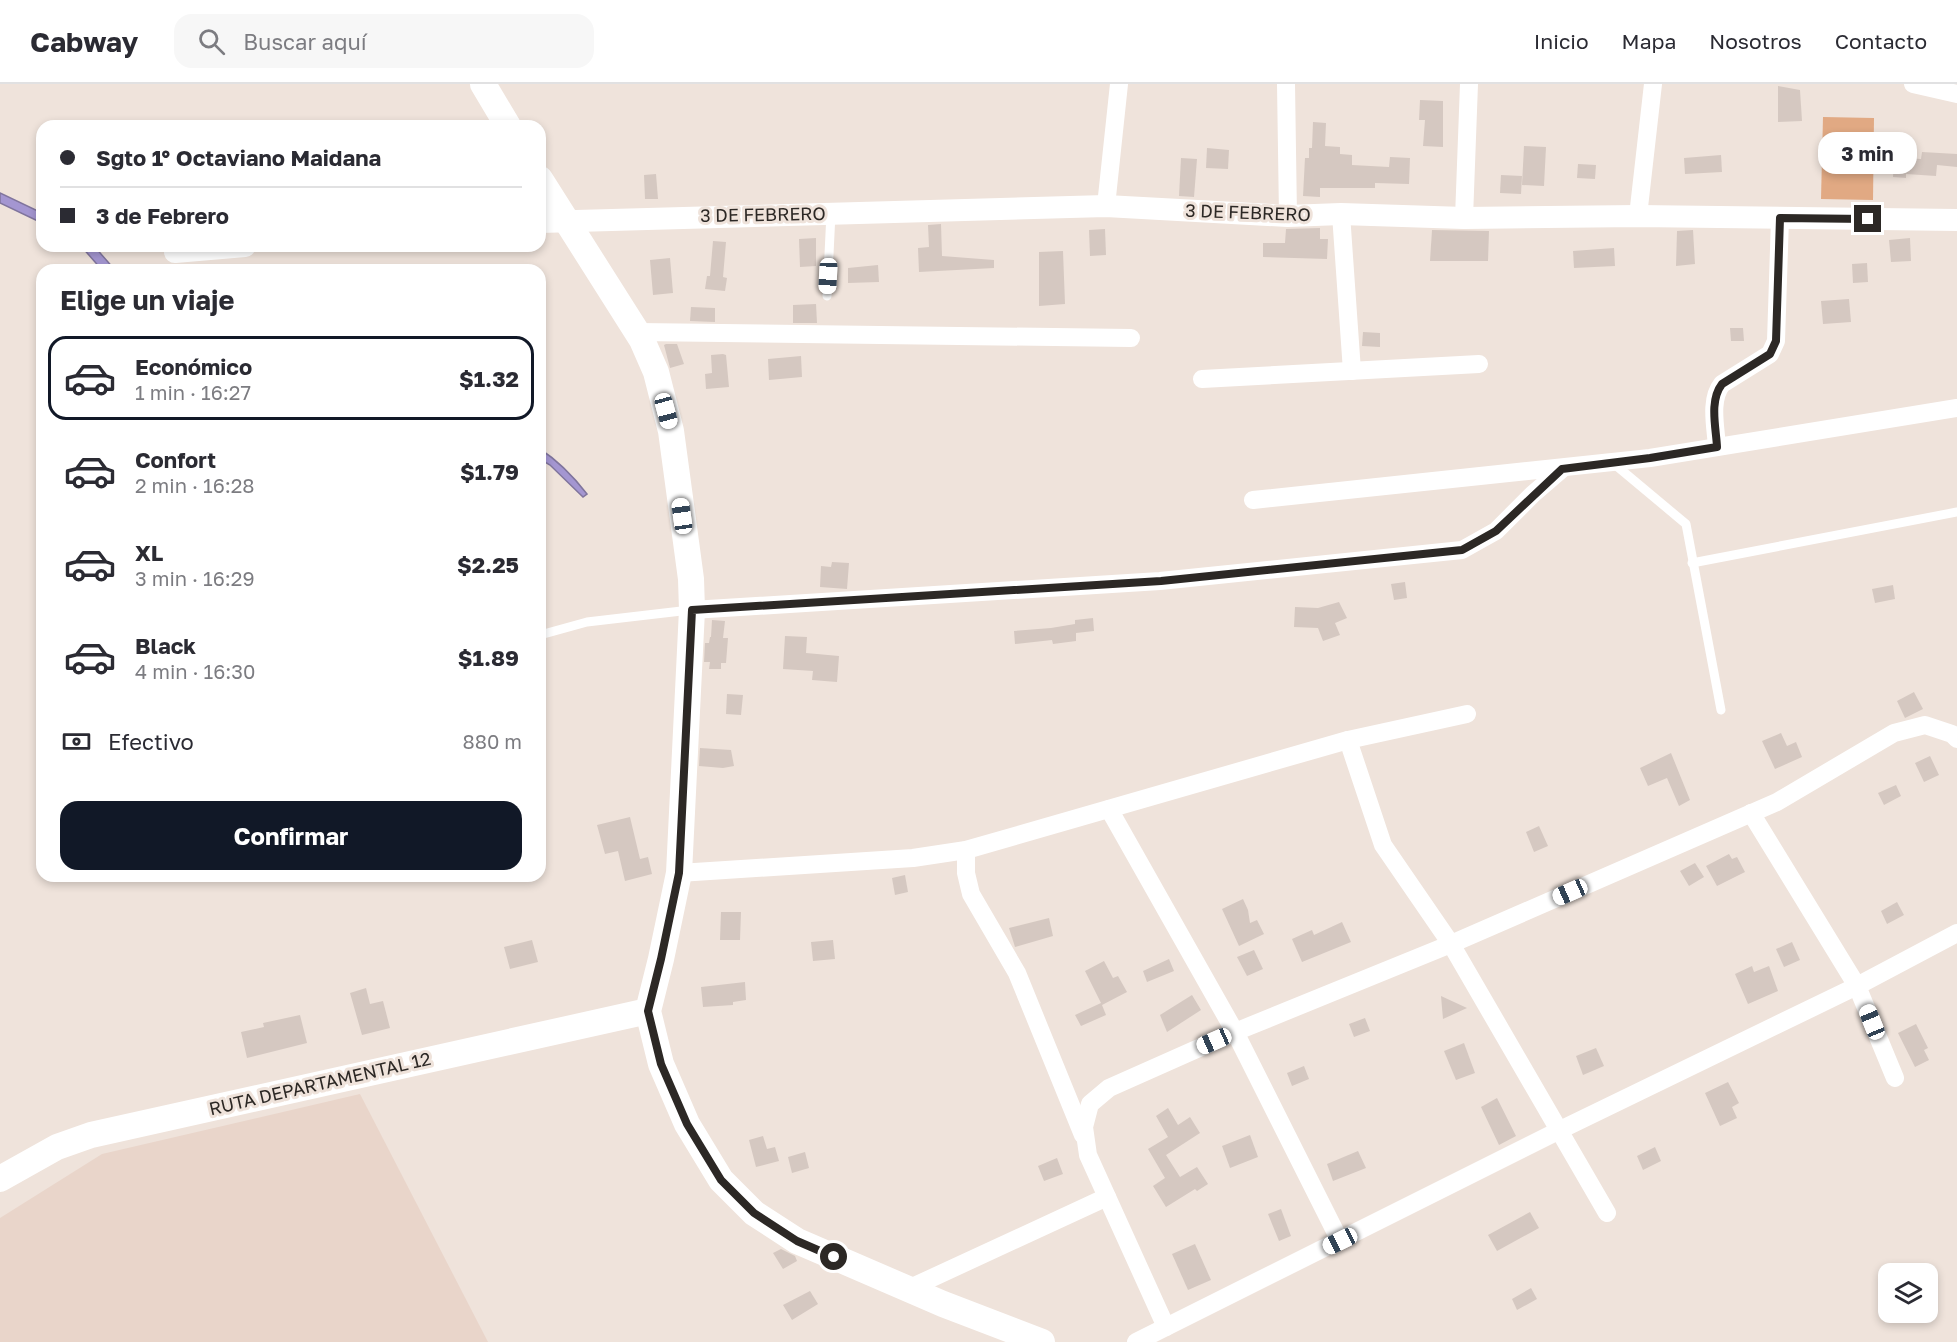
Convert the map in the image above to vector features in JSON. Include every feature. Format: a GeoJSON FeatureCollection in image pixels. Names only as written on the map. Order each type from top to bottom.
{"type":"FeatureCollection","features":[{"type":"Feature","properties":{"kind":"main road"},"geometry":{"type":"LineString","coordinates":[[483,84],[504,120]]}},
{"type":"Feature","properties":{"kind":"main road"},"geometry":{"type":"LineString","coordinates":[[546,200],[552,221],[637,332],[656,372],[671,431],[691,579],[692,610],[679,873],[648,1011],[661,1064],[687,1124],[721,1180],[754,1213],[797,1241],[908,1289],[1042,1342]]}},
{"type":"Feature","properties":{"kind":"main road","name":"RUTA DEPARTAMENTAL 12"},"geometry":{"type":"LineString","coordinates":[[0,1179],[57,1148],[91,1135],[648,1011]]}},
{"type":"Feature","properties":{"kind":"street"},"geometry":{"type":"LineString","coordinates":[[1106,206],[1119,84]]}},
{"type":"Feature","properties":{"kind":"street"},"geometry":{"type":"LineString","coordinates":[[1286,84],[1288,216]]}},
{"type":"Feature","properties":{"kind":"street"},"geometry":{"type":"LineString","coordinates":[[1464,218],[1468,84]]}},
{"type":"Feature","properties":{"kind":"street"},"geometry":{"type":"LineString","coordinates":[[1638,216],[1653,84]]}},
{"type":"Feature","properties":{"kind":"street"},"geometry":{"type":"LineString","coordinates":[[1913,84],[1957,94]]}},
{"type":"Feature","properties":{"kind":"street","name":"3 DE FEBRERO"},"geometry":{"type":"LineString","coordinates":[[552,221],[1106,206],[1288,216],[1341,214],[1464,218],[1638,216],[1957,220]]}},
{"type":"Feature","properties":{"kind":"street"},"geometry":{"type":"LineString","coordinates":[[1341,214],[1352,370]]}},
{"type":"Feature","properties":{"kind":"street"},"geometry":{"type":"LineString","coordinates":[[1717,447],[1716,391],[1722,384],[1770,354],[1776,341],[1780,218]]}},
{"type":"Feature","properties":{"kind":"street"},"geometry":{"type":"LineString","coordinates":[[637,332],[1131,338]]}},
{"type":"Feature","properties":{"kind":"street"},"geometry":{"type":"LineString","coordinates":[[1202,379],[1479,364]]}},
{"type":"Feature","properties":{"kind":"street"},"geometry":{"type":"LineString","coordinates":[[1253,500],[1613,463],[1957,408]]}},
{"type":"Feature","properties":{"kind":"street"},"geometry":{"type":"LineString","coordinates":[[692,610],[1161,581],[1462,550],[1496,531],[1562,469]]}},
{"type":"Feature","properties":{"kind":"street"},"geometry":{"type":"LineString","coordinates":[[679,873],[913,858],[966,850],[1348,740],[1467,714]]}},
{"type":"Feature","properties":{"kind":"street"},"geometry":{"type":"LineString","coordinates":[[1166,1327],[1088,1155],[1084,1127],[1090,1104],[1109,1088],[1234,1032],[1451,944],[1777,802],[1894,733],[1925,725],[1952,734],[1957,740]]}},
{"type":"Feature","properties":{"kind":"street"},"geometry":{"type":"LineString","coordinates":[[1348,740],[1383,845],[1451,944],[1607,1213]]}},
{"type":"Feature","properties":{"kind":"street"},"geometry":{"type":"LineString","coordinates":[[1109,809],[1234,1032],[1340,1241]]}},
{"type":"Feature","properties":{"kind":"street"},"geometry":{"type":"LineString","coordinates":[[1751,813],[1857,986],[1895,1078]]}},
{"type":"Feature","properties":{"kind":"street"},"geometry":{"type":"LineString","coordinates":[[966,850],[966,873],[971,894],[1017,973],[1086,1142]]}},
{"type":"Feature","properties":{"kind":"street"},"geometry":{"type":"LineString","coordinates":[[1136,1342],[1558,1131],[1857,986],[1957,933]]}},
{"type":"Feature","properties":{"kind":"street"},"geometry":{"type":"LineString","coordinates":[[908,1289],[1107,1197]]}},
{"type":"Feature","properties":{"kind":"lane"},"geometry":{"type":"LineString","coordinates":[[827,296],[831,213]]}},
{"type":"Feature","properties":{"kind":"lane"},"geometry":{"type":"LineString","coordinates":[[1613,463],[1686,524],[1721,710]]}},
{"type":"Feature","properties":{"kind":"lane"},"geometry":{"type":"LineString","coordinates":[[1692,563],[1957,512]]}},
{"type":"Feature","properties":{"kind":"lane"},"geometry":{"type":"LineString","coordinates":[[546,632],[587,622],[692,610]]}},
{"type":"Feature","properties":{"kind":"shaded area"},"geometry":{"type":"Polygon","coordinates":[[[1823,117],[1874,118],[1873,200],[1821,199],[1823,117]]]}},
{"type":"Feature","properties":{"kind":"shaded area"},"geometry":{"type":"Polygon","coordinates":[[[0,193],[36,210],[36,220],[0,203],[0,193]]]}},
{"type":"Feature","properties":{"kind":"shaded area"},"geometry":{"type":"Polygon","coordinates":[[[86,252],[99,252],[110,264],[97,264],[86,252]]]}},
{"type":"Feature","properties":{"kind":"shaded area"},"geometry":{"type":"Polygon","coordinates":[[[546,453],[566,470],[587,494],[583,497],[546,463],[546,453]]]}},
{"type":"Feature","properties":{"kind":"shaded area"},"geometry":{"type":"Polygon","coordinates":[[[360,1094],[488,1342],[0,1342],[0,1218],[102,1154],[360,1094]]]}},
{"type":"Feature","properties":{"kind":"building"},"geometry":{"type":"Polygon","coordinates":[[[1778,86],[1800,90],[1802,121],[1778,122],[1778,86]]]}},
{"type":"Feature","properties":{"kind":"building"},"geometry":{"type":"Polygon","coordinates":[[[1420,100],[1443,101],[1443,147],[1423,146],[1425,120],[1419,120],[1420,100]]]}},
{"type":"Feature","properties":{"kind":"building"},"geometry":{"type":"Polygon","coordinates":[[[1313,122],[1326,123],[1325,146],[1340,147],[1340,154],[1352,155],[1352,165],[1389,167],[1390,157],[1410,158],[1409,184],[1375,183],[1375,188],[1320,188],[1320,197],[1303,196],[1305,158],[1309,158],[1309,148],[1312,148],[1313,122]]]}},
{"type":"Feature","properties":{"kind":"building"},"geometry":{"type":"Polygon","coordinates":[[[1524,146],[1546,147],[1544,186],[1522,185],[1524,146]]]}},
{"type":"Feature","properties":{"kind":"building"},"geometry":{"type":"Polygon","coordinates":[[[1207,148],[1229,150],[1228,169],[1206,168],[1207,148]]]}},
{"type":"Feature","properties":{"kind":"building"},"geometry":{"type":"Polygon","coordinates":[[[1922,152],[1957,154],[1957,167],[1937,165],[1936,176],[1906,174],[1906,178],[1893,177],[1894,157],[1921,159],[1922,152]]]}},
{"type":"Feature","properties":{"kind":"building"},"geometry":{"type":"Polygon","coordinates":[[[1721,155],[1722,172],[1685,174],[1684,158],[1721,155]]]}},
{"type":"Feature","properties":{"kind":"building"},"geometry":{"type":"Polygon","coordinates":[[[1181,158],[1197,159],[1194,197],[1179,196],[1181,158]]]}},
{"type":"Feature","properties":{"kind":"building"},"geometry":{"type":"Polygon","coordinates":[[[1578,164],[1596,165],[1595,179],[1577,178],[1578,164]]]}},
{"type":"Feature","properties":{"kind":"building"},"geometry":{"type":"Polygon","coordinates":[[[656,174],[658,199],[645,199],[644,175],[656,174]]]}},
{"type":"Feature","properties":{"kind":"building"},"geometry":{"type":"Polygon","coordinates":[[[1501,175],[1522,176],[1521,194],[1500,193],[1501,175]]]}},
{"type":"Feature","properties":{"kind":"building"},"geometry":{"type":"Polygon","coordinates":[[[941,224],[942,256],[994,260],[994,268],[919,272],[918,248],[929,247],[928,225],[941,224]]]}},
{"type":"Feature","properties":{"kind":"building"},"geometry":{"type":"Polygon","coordinates":[[[1320,228],[1320,239],[1328,239],[1327,259],[1263,257],[1263,243],[1285,243],[1286,229],[1320,228]]]}},
{"type":"Feature","properties":{"kind":"building"},"geometry":{"type":"Polygon","coordinates":[[[1105,229],[1106,255],[1090,256],[1089,230],[1105,229]]]}},
{"type":"Feature","properties":{"kind":"building"},"geometry":{"type":"Polygon","coordinates":[[[1432,230],[1489,231],[1488,261],[1430,261],[1432,230]]]}},
{"type":"Feature","properties":{"kind":"building"},"geometry":{"type":"Polygon","coordinates":[[[1693,230],[1695,264],[1676,266],[1677,231],[1693,230]]]}},
{"type":"Feature","properties":{"kind":"building"},"geometry":{"type":"Polygon","coordinates":[[[816,238],[816,266],[800,267],[799,239],[816,238]]]}},
{"type":"Feature","properties":{"kind":"building"},"geometry":{"type":"Polygon","coordinates":[[[1910,238],[1911,261],[1891,262],[1889,240],[1910,238]]]}},
{"type":"Feature","properties":{"kind":"building"},"geometry":{"type":"Polygon","coordinates":[[[713,241],[726,242],[723,277],[727,278],[725,291],[705,289],[707,276],[710,276],[713,241]]]}},
{"type":"Feature","properties":{"kind":"building"},"geometry":{"type":"Polygon","coordinates":[[[1614,248],[1615,266],[1574,268],[1573,251],[1614,248]]]}},
{"type":"Feature","properties":{"kind":"building"},"geometry":{"type":"Polygon","coordinates":[[[1063,251],[1065,304],[1039,306],[1039,252],[1063,251]]]}},
{"type":"Feature","properties":{"kind":"building"},"geometry":{"type":"Polygon","coordinates":[[[670,258],[673,293],[653,295],[650,260],[670,258]]]}},
{"type":"Feature","properties":{"kind":"building"},"geometry":{"type":"Polygon","coordinates":[[[1867,263],[1868,282],[1853,283],[1852,264],[1867,263]]]}},
{"type":"Feature","properties":{"kind":"building"},"geometry":{"type":"Polygon","coordinates":[[[878,265],[879,282],[848,283],[848,268],[878,265]]]}},
{"type":"Feature","properties":{"kind":"building"},"geometry":{"type":"Polygon","coordinates":[[[1849,299],[1851,322],[1823,324],[1821,301],[1849,299]]]}},
{"type":"Feature","properties":{"kind":"building"},"geometry":{"type":"Polygon","coordinates":[[[816,304],[817,323],[793,323],[793,305],[816,304]]]}},
{"type":"Feature","properties":{"kind":"building"},"geometry":{"type":"Polygon","coordinates":[[[691,307],[715,308],[715,322],[690,321],[691,307]]]}},
{"type":"Feature","properties":{"kind":"building"},"geometry":{"type":"Polygon","coordinates":[[[1730,328],[1743,328],[1744,341],[1731,341],[1730,328]]]}},
{"type":"Feature","properties":{"kind":"building"},"geometry":{"type":"Polygon","coordinates":[[[1363,332],[1380,333],[1380,347],[1362,346],[1363,332]]]}},
{"type":"Feature","properties":{"kind":"building"},"geometry":{"type":"Polygon","coordinates":[[[677,344],[684,364],[670,368],[664,345],[677,344]]]}},
{"type":"Feature","properties":{"kind":"building"},"geometry":{"type":"Polygon","coordinates":[[[711,355],[726,355],[729,387],[706,389],[705,374],[712,373],[711,355]]]}},
{"type":"Feature","properties":{"kind":"building"},"geometry":{"type":"Polygon","coordinates":[[[801,356],[802,377],[769,380],[768,359],[801,356]]]}},
{"type":"Feature","properties":{"kind":"building"},"geometry":{"type":"Polygon","coordinates":[[[832,562],[849,563],[847,589],[820,587],[821,566],[831,567],[832,562]]]}},
{"type":"Feature","properties":{"kind":"building"},"geometry":{"type":"Polygon","coordinates":[[[1405,582],[1407,598],[1394,600],[1391,584],[1405,582]]]}},
{"type":"Feature","properties":{"kind":"building"},"geometry":{"type":"Polygon","coordinates":[[[1893,585],[1895,599],[1875,603],[1872,589],[1893,585]]]}},
{"type":"Feature","properties":{"kind":"building"},"geometry":{"type":"Polygon","coordinates":[[[1339,602],[1347,618],[1335,623],[1340,635],[1323,641],[1318,628],[1294,627],[1295,607],[1318,608],[1339,602]]]}},
{"type":"Feature","properties":{"kind":"building"},"geometry":{"type":"Polygon","coordinates":[[[1093,618],[1094,631],[1076,633],[1076,641],[1053,644],[1052,640],[1015,644],[1014,631],[1051,628],[1075,624],[1075,620],[1093,618]]]}},
{"type":"Feature","properties":{"kind":"building"},"geometry":{"type":"Polygon","coordinates":[[[712,620],[725,621],[723,638],[728,638],[726,663],[721,663],[721,669],[709,669],[710,662],[704,662],[705,643],[709,643],[711,637],[712,620]]]}},
{"type":"Feature","properties":{"kind":"building"},"geometry":{"type":"Polygon","coordinates":[[[785,636],[807,637],[806,653],[839,656],[837,682],[812,680],[813,671],[783,669],[785,636]]]}},
{"type":"Feature","properties":{"kind":"building"},"geometry":{"type":"Polygon","coordinates":[[[1914,692],[1923,709],[1905,718],[1897,701],[1914,692]]]}},
{"type":"Feature","properties":{"kind":"building"},"geometry":{"type":"Polygon","coordinates":[[[727,694],[743,695],[741,715],[726,714],[727,694]]]}},
{"type":"Feature","properties":{"kind":"building"},"geometry":{"type":"Polygon","coordinates":[[[1781,733],[1787,746],[1796,742],[1802,757],[1775,769],[1762,741],[1781,733]]]}},
{"type":"Feature","properties":{"kind":"building"},"geometry":{"type":"Polygon","coordinates":[[[700,748],[731,750],[734,766],[723,768],[699,766],[700,748]]]}},
{"type":"Feature","properties":{"kind":"building"},"geometry":{"type":"Polygon","coordinates":[[[1671,753],[1690,800],[1679,806],[1667,778],[1648,786],[1640,768],[1671,753]]]}},
{"type":"Feature","properties":{"kind":"building"},"geometry":{"type":"Polygon","coordinates":[[[1930,756],[1939,775],[1924,782],[1915,763],[1930,756]]]}},
{"type":"Feature","properties":{"kind":"building"},"geometry":{"type":"Polygon","coordinates":[[[1896,785],[1901,796],[1884,805],[1878,793],[1896,785]]]}},
{"type":"Feature","properties":{"kind":"building"},"geometry":{"type":"Polygon","coordinates":[[[630,817],[640,859],[648,857],[652,874],[625,881],[618,851],[605,854],[597,825],[630,817]]]}},
{"type":"Feature","properties":{"kind":"building"},"geometry":{"type":"Polygon","coordinates":[[[1539,826],[1548,846],[1534,852],[1526,832],[1539,826]]]}},
{"type":"Feature","properties":{"kind":"building"},"geometry":{"type":"Polygon","coordinates":[[[1729,854],[1732,859],[1737,857],[1745,872],[1717,886],[1706,866],[1729,854]]]}},
{"type":"Feature","properties":{"kind":"building"},"geometry":{"type":"Polygon","coordinates":[[[1695,863],[1704,877],[1689,886],[1680,871],[1695,863]]]}},
{"type":"Feature","properties":{"kind":"building"},"geometry":{"type":"Polygon","coordinates":[[[905,875],[908,892],[895,895],[892,878],[905,875]]]}},
{"type":"Feature","properties":{"kind":"building"},"geometry":{"type":"Polygon","coordinates":[[[1243,899],[1250,923],[1257,920],[1264,934],[1239,946],[1222,909],[1243,899]]]}},
{"type":"Feature","properties":{"kind":"building"},"geometry":{"type":"Polygon","coordinates":[[[1897,902],[1904,915],[1887,924],[1881,911],[1897,902]]]}},
{"type":"Feature","properties":{"kind":"building"},"geometry":{"type":"Polygon","coordinates":[[[721,912],[741,912],[740,940],[720,940],[721,912]]]}},
{"type":"Feature","properties":{"kind":"building"},"geometry":{"type":"Polygon","coordinates":[[[1049,918],[1053,936],[1015,947],[1009,928],[1049,918]]]}},
{"type":"Feature","properties":{"kind":"building"},"geometry":{"type":"Polygon","coordinates":[[[1342,922],[1351,942],[1302,962],[1292,939],[1312,930],[1314,935],[1342,922]]]}},
{"type":"Feature","properties":{"kind":"building"},"geometry":{"type":"Polygon","coordinates":[[[532,940],[538,962],[510,969],[504,947],[532,940]]]}},
{"type":"Feature","properties":{"kind":"building"},"geometry":{"type":"Polygon","coordinates":[[[833,940],[835,959],[813,961],[811,942],[833,940]]]}},
{"type":"Feature","properties":{"kind":"building"},"geometry":{"type":"Polygon","coordinates":[[[1792,942],[1800,960],[1784,967],[1776,949],[1792,942]]]}},
{"type":"Feature","properties":{"kind":"building"},"geometry":{"type":"Polygon","coordinates":[[[1254,950],[1263,969],[1247,976],[1237,957],[1254,950]]]}},
{"type":"Feature","properties":{"kind":"building"},"geometry":{"type":"Polygon","coordinates":[[[1169,959],[1174,971],[1147,982],[1143,971],[1169,959]]]}},
{"type":"Feature","properties":{"kind":"building"},"geometry":{"type":"Polygon","coordinates":[[[1104,961],[1113,978],[1118,976],[1127,992],[1102,1005],[1106,1015],[1081,1026],[1075,1015],[1101,1003],[1085,971],[1104,961]]]}},
{"type":"Feature","properties":{"kind":"building"},"geometry":{"type":"Polygon","coordinates":[[[1752,966],[1754,972],[1769,966],[1778,991],[1748,1004],[1735,974],[1752,966]]]}},
{"type":"Feature","properties":{"kind":"building"},"geometry":{"type":"Polygon","coordinates":[[[745,982],[746,1000],[733,1002],[733,1005],[703,1007],[701,987],[745,982]]]}},
{"type":"Feature","properties":{"kind":"building"},"geometry":{"type":"Polygon","coordinates":[[[366,988],[370,1004],[383,1001],[390,1028],[362,1035],[350,993],[366,988]]]}},
{"type":"Feature","properties":{"kind":"building"},"geometry":{"type":"Polygon","coordinates":[[[1192,995],[1201,1010],[1167,1032],[1160,1015],[1192,995]]]}},
{"type":"Feature","properties":{"kind":"building"},"geometry":{"type":"Polygon","coordinates":[[[1441,996],[1467,1008],[1443,1019],[1441,996]]]}},
{"type":"Feature","properties":{"kind":"building"},"geometry":{"type":"Polygon","coordinates":[[[300,1015],[307,1043],[247,1058],[241,1032],[264,1027],[263,1023],[300,1015]]]}},
{"type":"Feature","properties":{"kind":"building"},"geometry":{"type":"Polygon","coordinates":[[[1365,1018],[1370,1031],[1354,1037],[1349,1024],[1365,1018]]]}},
{"type":"Feature","properties":{"kind":"building"},"geometry":{"type":"Polygon","coordinates":[[[1916,1024],[1928,1048],[1924,1050],[1929,1060],[1915,1067],[1898,1033],[1916,1024]]]}},
{"type":"Feature","properties":{"kind":"building"},"geometry":{"type":"Polygon","coordinates":[[[1464,1043],[1475,1073],[1456,1080],[1444,1051],[1464,1043]]]}},
{"type":"Feature","properties":{"kind":"building"},"geometry":{"type":"Polygon","coordinates":[[[1596,1048],[1604,1066],[1583,1075],[1576,1056],[1596,1048]]]}},
{"type":"Feature","properties":{"kind":"building"},"geometry":{"type":"Polygon","coordinates":[[[1304,1066],[1309,1079],[1292,1086],[1287,1073],[1304,1066]]]}},
{"type":"Feature","properties":{"kind":"building"},"geometry":{"type":"Polygon","coordinates":[[[1728,1082],[1739,1103],[1732,1107],[1737,1118],[1720,1126],[1705,1093],[1728,1082]]]}},
{"type":"Feature","properties":{"kind":"building"},"geometry":{"type":"Polygon","coordinates":[[[1497,1098],[1516,1136],[1499,1145],[1481,1107],[1497,1098]]]}},
{"type":"Feature","properties":{"kind":"building"},"geometry":{"type":"Polygon","coordinates":[[[1168,1108],[1178,1125],[1190,1117],[1200,1133],[1166,1155],[1180,1177],[1197,1167],[1208,1184],[1197,1191],[1195,1189],[1166,1207],[1153,1186],[1165,1178],[1148,1149],[1168,1137],[1156,1116],[1168,1108]]]}},
{"type":"Feature","properties":{"kind":"building"},"geometry":{"type":"Polygon","coordinates":[[[1250,1135],[1258,1157],[1230,1168],[1222,1146],[1250,1135]]]}},
{"type":"Feature","properties":{"kind":"building"},"geometry":{"type":"Polygon","coordinates":[[[763,1136],[767,1149],[775,1147],[779,1161],[756,1167],[749,1140],[763,1136]]]}},
{"type":"Feature","properties":{"kind":"building"},"geometry":{"type":"Polygon","coordinates":[[[1655,1147],[1661,1161],[1643,1170],[1637,1156],[1655,1147]]]}},
{"type":"Feature","properties":{"kind":"building"},"geometry":{"type":"Polygon","coordinates":[[[1358,1151],[1366,1168],[1333,1181],[1327,1164],[1358,1151]]]}},
{"type":"Feature","properties":{"kind":"building"},"geometry":{"type":"Polygon","coordinates":[[[805,1152],[809,1168],[792,1173],[788,1157],[805,1152]]]}},
{"type":"Feature","properties":{"kind":"building"},"geometry":{"type":"Polygon","coordinates":[[[1057,1158],[1063,1174],[1044,1181],[1038,1166],[1057,1158]]]}},
{"type":"Feature","properties":{"kind":"building"},"geometry":{"type":"Polygon","coordinates":[[[1281,1209],[1291,1236],[1279,1241],[1268,1214],[1281,1209]]]}},
{"type":"Feature","properties":{"kind":"building"},"geometry":{"type":"Polygon","coordinates":[[[1530,1212],[1539,1228],[1497,1251],[1488,1235],[1530,1212]]]}},
{"type":"Feature","properties":{"kind":"building"},"geometry":{"type":"Polygon","coordinates":[[[1195,1244],[1211,1280],[1188,1290],[1172,1254],[1195,1244]]]}},
{"type":"Feature","properties":{"kind":"building"},"geometry":{"type":"Polygon","coordinates":[[[781,1249],[795,1256],[797,1261],[783,1269],[773,1253],[781,1249]]]}},
{"type":"Feature","properties":{"kind":"building"},"geometry":{"type":"Polygon","coordinates":[[[1531,1288],[1537,1299],[1517,1310],[1512,1299],[1531,1288]]]}},
{"type":"Feature","properties":{"kind":"building"},"geometry":{"type":"Polygon","coordinates":[[[810,1291],[818,1304],[792,1320],[783,1305],[810,1291]]]}},
{"type":"Feature","properties":{"kind":"route"},"geometry":{"type":"LineString","coordinates":[[834,1257],[797,1241],[754,1213],[721,1180],[687,1124],[661,1064],[648,1011],[679,873],[692,610],[1161,581],[1462,550],[1496,531],[1562,469],[1717,447],[1716,391],[1737,373],[1770,354],[1776,341],[1780,218],[1868,219]]}}]}
